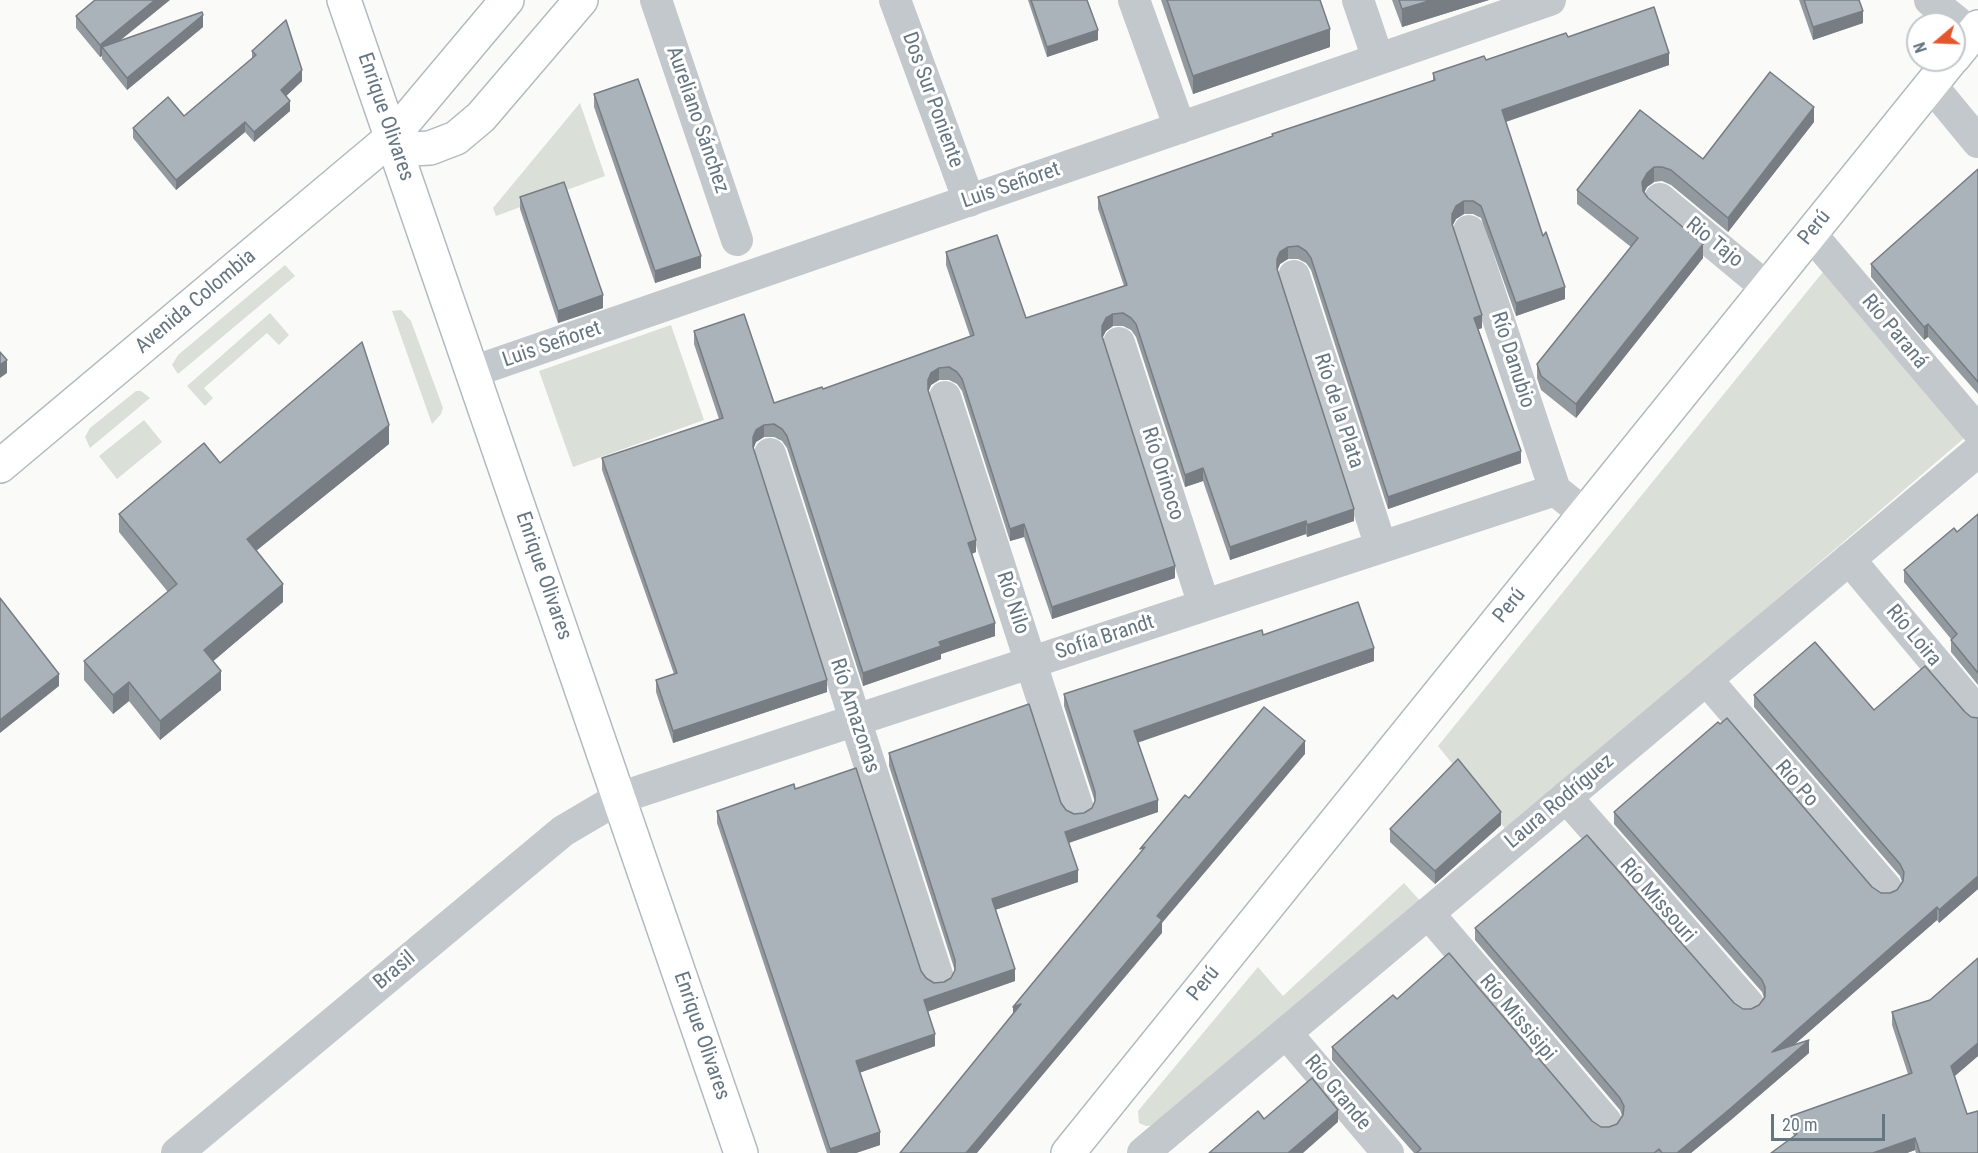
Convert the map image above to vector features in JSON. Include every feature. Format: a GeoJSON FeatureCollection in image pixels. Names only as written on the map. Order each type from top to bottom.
{"type":"FeatureCollection","features":[{"type":"Feature","properties":{"kind":"main road","name":"Enrique Olivares"},"geometry":{"type":"LineString","coordinates":[[344,0],[741,1153]]}},
{"type":"Feature","properties":{"kind":"main road","name":"Avenida Colombia"},"geometry":{"type":"LineString","coordinates":[[0,466],[391,138],[507,0]]}},
{"type":"Feature","properties":{"kind":"main road"},"geometry":{"type":"LineString","coordinates":[[391,138],[411,148],[430,148],[450,141],[471,128],[581,0]]}},
{"type":"Feature","properties":{"kind":"main road","name":"Perú"},"geometry":{"type":"LineString","coordinates":[[1068,1153],[1941,72]]}},
{"type":"Feature","properties":{"kind":"street","name":"Aureliano Sánchez"},"geometry":{"type":"LineString","coordinates":[[656,0],[737,240]]}},
{"type":"Feature","properties":{"kind":"street","name":"Dos Sur Poniente"},"geometry":{"type":"LineString","coordinates":[[895,0],[969,201]]}},
{"type":"Feature","properties":{"kind":"street"},"geometry":{"type":"LineString","coordinates":[[1134,0],[1180,128]]}},
{"type":"Feature","properties":{"kind":"street"},"geometry":{"type":"LineString","coordinates":[[1358,0],[1378,59]]}},
{"type":"Feature","properties":{"kind":"street","name":"Luis Señoret"},"geometry":{"type":"LineString","coordinates":[[472,372],[1550,0]]}},
{"type":"Feature","properties":{"kind":"street"},"geometry":{"type":"LineString","coordinates":[[1930,0],[1939,12]]}},
{"type":"Feature","properties":{"kind":"street"},"geometry":{"type":"LineString","coordinates":[[1931,85],[1978,142]]}},
{"type":"Feature","properties":{"kind":"street","name":"Rio Tajo"},"geometry":{"type":"LineString","coordinates":[[1660,199],[1767,288]]}},
{"type":"Feature","properties":{"kind":"street","name":"Río Danubio"},"geometry":{"type":"LineString","coordinates":[[1469,231],[1555,490]]}},
{"type":"Feature","properties":{"kind":"street","name":"Río Paraná"},"geometry":{"type":"LineString","coordinates":[[1811,234],[1978,431]]}},
{"type":"Feature","properties":{"kind":"street","name":"Río de la Plata"},"geometry":{"type":"LineString","coordinates":[[1294,276],[1382,547]]}},
{"type":"Feature","properties":{"kind":"street","name":"Río Orinoco"},"geometry":{"type":"LineString","coordinates":[[1119,343],[1204,605]]}},
{"type":"Feature","properties":{"kind":"street","name":"Río Nilo"},"geometry":{"type":"LineString","coordinates":[[945,397],[1078,809]]}},
{"type":"Feature","properties":{"kind":"street","name":"Laura Rodríguez"},"geometry":{"type":"LineString","coordinates":[[1148,1152],[1428,913],[1978,451]]}},
{"type":"Feature","properties":{"kind":"street","name":"Río Amazonas"},"geometry":{"type":"LineString","coordinates":[[770,454],[938,978]]}},
{"type":"Feature","properties":{"kind":"street"},"geometry":{"type":"LineString","coordinates":[[1555,490],[1584,514]]}},
{"type":"Feature","properties":{"kind":"street","name":"Sofía Brandt"},"geometry":{"type":"LineString","coordinates":[[619,798],[1555,490]]}},
{"type":"Feature","properties":{"kind":"street","name":"Río Loira"},"geometry":{"type":"LineString","coordinates":[[1849,559],[1978,713]]}},
{"type":"Feature","properties":{"kind":"street","name":"Río Po"},"geometry":{"type":"LineString","coordinates":[[1706,680],[1886,888]]}},
{"type":"Feature","properties":{"kind":"street","name":"Río Missouri"},"geometry":{"type":"LineString","coordinates":[[1566,797],[1748,1004]]}},
{"type":"Feature","properties":{"kind":"street","name":"Brasil"},"geometry":{"type":"LineString","coordinates":[[177,1153],[563,831],[619,798]]}},
{"type":"Feature","properties":{"kind":"street","name":"Río Missisipi"},"geometry":{"type":"LineString","coordinates":[[1428,913],[1606,1122]]}},
{"type":"Feature","properties":{"kind":"street","name":"Río Grande"},"geometry":{"type":"LineString","coordinates":[[1286,1033],[1388,1153]]}},
{"type":"Feature","properties":{"kind":"shaded area"},"geometry":{"type":"Polygon","coordinates":[[[580,103],[605,176],[496,216],[493,208],[580,103]]]}},
{"type":"Feature","properties":{"kind":"shaded area"},"geometry":{"type":"Polygon","coordinates":[[[285,265],[295,276],[178,374],[172,365],[178,355],[285,265]]]}},
{"type":"Feature","properties":{"kind":"shaded area"},"geometry":{"type":"Polygon","coordinates":[[[1827,267],[1969,434],[1507,831],[1438,746],[1827,267]]]}},
{"type":"Feature","properties":{"kind":"shaded area"},"geometry":{"type":"Polygon","coordinates":[[[401,310],[411,321],[443,408],[432,424],[392,311],[401,310]]]}},
{"type":"Feature","properties":{"kind":"shaded area"},"geometry":{"type":"Polygon","coordinates":[[[270,313],[289,335],[279,345],[267,333],[204,388],[213,398],[205,406],[187,386],[270,313]]]}},
{"type":"Feature","properties":{"kind":"shaded area"},"geometry":{"type":"Polygon","coordinates":[[[671,325],[704,420],[573,467],[539,371],[671,325]]]}},
{"type":"Feature","properties":{"kind":"shaded area"},"geometry":{"type":"Polygon","coordinates":[[[136,391],[141,391],[150,398],[90,448],[85,437],[90,428],[136,391]]]}},
{"type":"Feature","properties":{"kind":"shaded area"},"geometry":{"type":"Polygon","coordinates":[[[144,420],[162,442],[117,479],[99,456],[144,420]]]}},
{"type":"Feature","properties":{"kind":"shaded area"},"geometry":{"type":"Polygon","coordinates":[[[1404,883],[1422,903],[1156,1125],[1146,1126],[1139,1123],[1138,1111],[1258,967],[1283,996],[1404,883]]]}},
{"type":"Feature","properties":{"kind":"building"},"geometry":{"type":"Polygon","coordinates":[[[95,0],[155,0],[100,45],[76,16],[95,0]]]}},
{"type":"Feature","properties":{"kind":"building"},"geometry":{"type":"Polygon","coordinates":[[[1031,0],[1087,0],[1098,30],[1047,47],[1031,0]]]}},
{"type":"Feature","properties":{"kind":"building"},"geometry":{"type":"Polygon","coordinates":[[[1167,0],[1320,0],[1330,29],[1193,76],[1167,0]]]}},
{"type":"Feature","properties":{"kind":"building"},"geometry":{"type":"Polygon","coordinates":[[[1399,0],[1432,0],[1402,9],[1399,0]]]}},
{"type":"Feature","properties":{"kind":"building"},"geometry":{"type":"Polygon","coordinates":[[[1804,0],[1859,0],[1863,11],[1813,27],[1804,0]]]}},
{"type":"Feature","properties":{"kind":"building"},"geometry":{"type":"Polygon","coordinates":[[[1654,7],[1669,53],[1502,110],[1543,236],[1546,232],[1565,287],[1516,303],[1481,206],[1473,201],[1464,201],[1456,206],[1452,214],[1452,224],[1482,315],[1474,318],[1521,451],[1388,497],[1311,258],[1298,246],[1288,247],[1280,252],[1277,269],[1354,509],[1307,525],[1306,521],[1230,547],[1203,468],[1185,475],[1136,324],[1123,313],[1113,314],[1106,318],[1102,326],[1102,336],[1175,566],[1052,607],[1024,524],[1010,529],[962,379],[949,367],[939,368],[931,373],[928,390],[976,540],[968,543],[995,623],[939,642],[941,646],[863,673],[787,436],[774,424],[764,425],[756,430],[753,447],[827,680],[673,731],[656,680],[677,673],[602,458],[723,418],[694,331],[744,314],[774,403],[822,387],[823,389],[974,335],[946,252],[997,235],[1026,318],[1127,285],[1098,197],[1273,136],[1272,134],[1435,80],[1433,73],[1484,56],[1486,60],[1566,33],[1568,37],[1654,7]]]}},
{"type":"Feature","properties":{"kind":"building"},"geometry":{"type":"Polygon","coordinates":[[[202,12],[203,15],[127,78],[102,47],[202,12]]]}},
{"type":"Feature","properties":{"kind":"building"},"geometry":{"type":"Polygon","coordinates":[[[286,20],[302,70],[281,90],[290,101],[254,132],[245,122],[176,180],[133,128],[168,97],[184,116],[256,55],[252,51],[286,20]]]}},
{"type":"Feature","properties":{"kind":"building"},"geometry":{"type":"Polygon","coordinates":[[[1770,72],[1814,107],[1728,218],[1671,170],[1654,167],[1647,173],[1642,182],[1643,191],[1648,198],[1703,244],[1576,404],[1541,376],[1537,364],[1638,238],[1577,190],[1640,110],[1703,159],[1770,72]]]}},
{"type":"Feature","properties":{"kind":"building"},"geometry":{"type":"Polygon","coordinates":[[[638,79],[701,256],[655,271],[594,94],[638,79]]]}},
{"type":"Feature","properties":{"kind":"building"},"geometry":{"type":"Polygon","coordinates":[[[1978,169],[1978,382],[1928,324],[1924,327],[1871,264],[1978,169]]]}},
{"type":"Feature","properties":{"kind":"building"},"geometry":{"type":"Polygon","coordinates":[[[564,182],[603,295],[558,311],[520,197],[564,182]]]}},
{"type":"Feature","properties":{"kind":"building"},"geometry":{"type":"Polygon","coordinates":[[[362,342],[389,425],[247,539],[283,584],[204,650],[221,671],[160,721],[129,682],[113,695],[84,661],[177,584],[119,514],[204,443],[220,463],[362,342]]]}},
{"type":"Feature","properties":{"kind":"building"},"geometry":{"type":"Polygon","coordinates":[[[0,352],[7,360],[0,365],[0,352]]]}},
{"type":"Feature","properties":{"kind":"building"},"geometry":{"type":"Polygon","coordinates":[[[1978,514],[1978,673],[1951,640],[1957,634],[1904,570],[1954,528],[1957,532],[1978,514]]]}},
{"type":"Feature","properties":{"kind":"building"},"geometry":{"type":"Polygon","coordinates":[[[0,598],[59,674],[0,720],[0,598]]]}},
{"type":"Feature","properties":{"kind":"building"},"geometry":{"type":"Polygon","coordinates":[[[1358,602],[1374,648],[1134,731],[1158,800],[1065,832],[1078,870],[992,899],[1015,969],[924,1000],[935,1034],[856,1061],[880,1132],[830,1149],[717,811],[794,784],[795,789],[856,768],[921,971],[934,983],[944,982],[951,978],[955,970],[955,960],[889,753],[1029,704],[1061,803],[1066,810],[1074,814],[1084,813],[1092,808],[1095,792],[1064,694],[1262,630],[1263,635],[1358,602]]]}},
{"type":"Feature","properties":{"kind":"building"},"geometry":{"type":"Polygon","coordinates":[[[1815,642],[1874,710],[1925,666],[1965,712],[1971,717],[1978,718],[1978,876],[1939,910],[1937,907],[1772,1052],[1809,1040],[1677,1153],[1662,1153],[1659,1149],[1654,1153],[1416,1153],[1421,1149],[1332,1047],[1393,995],[1397,999],[1449,953],[1592,1121],[1601,1127],[1609,1127],[1617,1124],[1623,1115],[1624,1106],[1620,1098],[1475,928],[1587,835],[1734,1003],[1743,1009],[1751,1009],[1759,1005],[1765,997],[1762,980],[1614,812],[1718,722],[1720,724],[1727,718],[1872,887],[1881,893],[1897,890],[1903,881],[1904,872],[1900,864],[1754,695],[1815,642]]]}},
{"type":"Feature","properties":{"kind":"building"},"geometry":{"type":"Polygon","coordinates":[[[1264,707],[1305,741],[1157,916],[1162,920],[966,1153],[900,1153],[1021,1004],[1013,1007],[1145,847],[1140,849],[1185,795],[1189,798],[1264,707]]]}},
{"type":"Feature","properties":{"kind":"building"},"geometry":{"type":"Polygon","coordinates":[[[1458,759],[1501,812],[1435,871],[1390,829],[1458,759]]]}},
{"type":"Feature","properties":{"kind":"building"},"geometry":{"type":"Polygon","coordinates":[[[1978,958],[1978,1043],[1951,1066],[1967,1114],[1978,1111],[1978,1153],[1920,1153],[1915,1138],[1873,1153],[1771,1153],[1797,1134],[1791,1116],[1912,1073],[1892,1012],[1930,1000],[1978,958]]]}},
{"type":"Feature","properties":{"kind":"building"},"geometry":{"type":"Polygon","coordinates":[[[1312,1078],[1338,1110],[1288,1153],[1209,1153],[1258,1111],[1264,1119],[1312,1078]]]}}]}
